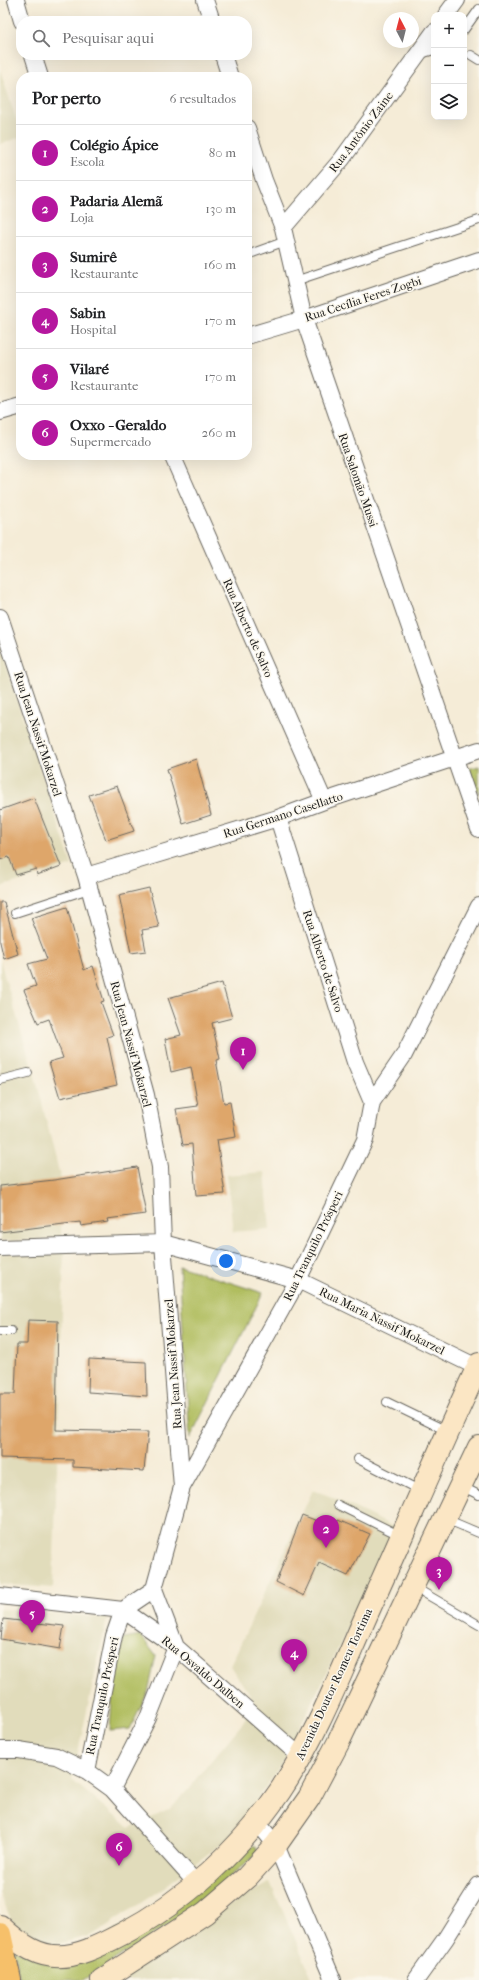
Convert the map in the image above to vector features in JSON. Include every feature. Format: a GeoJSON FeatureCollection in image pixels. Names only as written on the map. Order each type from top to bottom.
{"type":"FeatureCollection","features":[{"type":"Feature","properties":{"kind":"main road","name":"Avenida Doutor Romeu Tortima"},"geometry":{"type":"LineString","coordinates":[[0,1926],[14,1939],[33,1951],[56,1956],[76,1956],[96,1948],[127,1932],[165,1908],[197,1884],[232,1851],[257,1822],[280,1791],[323,1711],[478,1366]]}},
{"type":"Feature","properties":{"kind":"main road"},"geometry":{"type":"LineString","coordinates":[[110,1977],[205,1913],[248,1877],[276,1845],[309,1798],[334,1750],[445,1518],[470,1490],[479,1447]]}},
{"type":"Feature","properties":{"kind":"main road"},"geometry":{"type":"LineString","coordinates":[[0,1934],[10,1980]]}},
{"type":"Feature","properties":{"kind":"street"},"geometry":{"type":"LineString","coordinates":[[16,0],[21,16]]}},
{"type":"Feature","properties":{"kind":"street"},"geometry":{"type":"LineString","coordinates":[[205,0],[210,16]]}},
{"type":"Feature","properties":{"kind":"street"},"geometry":{"type":"LineString","coordinates":[[448,12],[457,0]]}},
{"type":"Feature","properties":{"kind":"street","name":"Rua Antônio Zaine"},"geometry":{"type":"LineString","coordinates":[[285,235],[431,36]]}},
{"type":"Feature","properties":{"kind":"street"},"geometry":{"type":"LineString","coordinates":[[35,60],[38,72]]}},
{"type":"Feature","properties":{"kind":"street"},"geometry":{"type":"LineString","coordinates":[[225,60],[228,72]]}},
{"type":"Feature","properties":{"kind":"street","name":"Rua Salomão Mussi"},"geometry":{"type":"LineString","coordinates":[[252,143],[285,235],[304,319],[479,830]]}},
{"type":"Feature","properties":{"kind":"street","name":"Rua Cecília Feres Zogbi"},"geometry":{"type":"LineString","coordinates":[[252,335],[304,319],[479,260]]}},
{"type":"Feature","properties":{"kind":"street"},"geometry":{"type":"LineString","coordinates":[[0,412],[16,407]]}},
{"type":"Feature","properties":{"kind":"street","name":"Rua Alberto de Salvo"},"geometry":{"type":"LineString","coordinates":[[174,460],[324,801]]}},
{"type":"Feature","properties":{"kind":"street","name":"Rua Jean Nassif Mokarzel"},"geometry":{"type":"LineString","coordinates":[[0,617],[4,641],[88,883],[146,1095],[160,1167],[163,1243],[182,1487]]}},
{"type":"Feature","properties":{"kind":"street","name":"Rua Germano Casellatto"},"geometry":{"type":"LineString","coordinates":[[88,883],[324,801],[479,750]]}},
{"type":"Feature","properties":{"kind":"street","name":"Rua Alberto de Salvo"},"geometry":{"type":"LineString","coordinates":[[278,818],[355,1062],[372,1102]]}},
{"type":"Feature","properties":{"kind":"street","name":"Rua Tranquilo Prósperi"},"geometry":{"type":"LineString","coordinates":[[154,1590],[182,1487],[298,1280],[365,1140],[372,1102],[404,1055],[479,906]]}},
{"type":"Feature","properties":{"kind":"street","name":"Rua Maria Nassif Mokarzel"},"geometry":{"type":"LineString","coordinates":[[0,1248],[163,1243],[298,1280],[478,1366]]}},
{"type":"Feature","properties":{"kind":"street"},"geometry":{"type":"LineString","coordinates":[[112,1789],[148,1718],[176,1647],[154,1590],[123,1610]]}},
{"type":"Feature","properties":{"kind":"street","name":"Rua Osvaldo Dalben"},"geometry":{"type":"LineString","coordinates":[[0,1596],[123,1610],[176,1647],[300,1756]]}},
{"type":"Feature","properties":{"kind":"street","name":"Rua Tranquilo Prósperi"},"geometry":{"type":"LineString","coordinates":[[87,1771],[106,1669],[114,1636],[123,1610]]}},
{"type":"Feature","properties":{"kind":"street"},"geometry":{"type":"LineString","coordinates":[[0,1750],[19,1750],[56,1756],[87,1771],[112,1789],[197,1884]]}},
{"type":"Feature","properties":{"kind":"street"},"geometry":{"type":"LineString","coordinates":[[257,1822],[276,1845],[333,1980]]}},
{"type":"Feature","properties":{"kind":"street"},"geometry":{"type":"LineString","coordinates":[[416,1980],[446,1938],[479,1885]]}},
{"type":"Feature","properties":{"kind":"lane"},"geometry":{"type":"LineString","coordinates":[[467,26],[479,9]]}},
{"type":"Feature","properties":{"kind":"lane"},"geometry":{"type":"LineString","coordinates":[[418,54],[431,51]]}},
{"type":"Feature","properties":{"kind":"lane"},"geometry":{"type":"LineString","coordinates":[[471,55],[479,60]]}},
{"type":"Feature","properties":{"kind":"lane"},"geometry":{"type":"LineString","coordinates":[[295,281],[479,220]]}},
{"type":"Feature","properties":{"kind":"lane"},"geometry":{"type":"LineString","coordinates":[[252,252],[285,235]]}},
{"type":"Feature","properties":{"kind":"lane"},"geometry":{"type":"LineString","coordinates":[[15,913],[88,883]]}},
{"type":"Feature","properties":{"kind":"lane"},"geometry":{"type":"LineString","coordinates":[[0,1080],[28,1073]]}},
{"type":"Feature","properties":{"kind":"lane"},"geometry":{"type":"LineString","coordinates":[[0,1331],[11,1331]]}},
{"type":"Feature","properties":{"kind":"lane"},"geometry":{"type":"LineString","coordinates":[[387,1402],[448,1432]]}},
{"type":"Feature","properties":{"kind":"lane"},"geometry":{"type":"LineString","coordinates":[[358,1459],[422,1491]]}},
{"type":"Feature","properties":{"kind":"lane"},"geometry":{"type":"LineString","coordinates":[[338,1505],[402,1536]]}},
{"type":"Feature","properties":{"kind":"lane"},"geometry":{"type":"LineString","coordinates":[[445,1518],[479,1533]]}},
{"type":"Feature","properties":{"kind":"lane"},"geometry":{"type":"LineString","coordinates":[[413,1586],[479,1625]]}},
{"type":"Feature","properties":{"kind":"shaded area"},"geometry":{"type":"Polygon","coordinates":[[[0,70],[16,119],[16,139],[0,144],[0,70]]]}},
{"type":"Feature","properties":{"kind":"shaded area"},"geometry":{"type":"Polygon","coordinates":[[[0,650],[72,865],[0,887],[0,650]]]}},
{"type":"Feature","properties":{"kind":"shaded area"},"geometry":{"type":"Polygon","coordinates":[[[0,961],[38,1087],[61,1180],[61,1238],[0,1241],[0,961]]]}},
{"type":"Feature","properties":{"kind":"shaded area"},"geometry":{"type":"Polygon","coordinates":[[[265,1172],[270,1229],[233,1232],[227,1175],[265,1172]]]}},
{"type":"Feature","properties":{"kind":"shaded area"},"geometry":{"type":"Polygon","coordinates":[[[64,1253],[53,1588],[0,1584],[0,1254],[64,1253]]]}},
{"type":"Feature","properties":{"kind":"shaded area"},"geometry":{"type":"Polygon","coordinates":[[[313,1490],[332,1497],[396,1528],[284,1761],[230,1837],[163,1888],[93,1935],[45,1947],[15,1929],[0,1893],[0,1609],[107,1618],[72,1780],[129,1828],[171,1809],[241,1725],[255,1702],[230,1666],[313,1490]]]}},
{"type":"Feature","properties":{"kind":"shaded area"},"geometry":{"type":"Polygon","coordinates":[[[270,1882],[313,1980],[108,1980],[119,1968],[270,1882]]]}},
{"type":"Feature","properties":{"kind":"green space"},"geometry":{"type":"Polygon","coordinates":[[[479,766],[479,794],[467,769],[479,766]]]}},
{"type":"Feature","properties":{"kind":"green space"},"geometry":{"type":"Polygon","coordinates":[[[179,1266],[263,1293],[190,1438],[179,1266]]]}},
{"type":"Feature","properties":{"kind":"green space"},"geometry":{"type":"Polygon","coordinates":[[[141,1636],[156,1656],[148,1692],[130,1729],[110,1731],[113,1683],[123,1639],[141,1636]]]}},
{"type":"Feature","properties":{"kind":"green space"},"geometry":{"type":"Polygon","coordinates":[[[251,1846],[256,1846],[257,1851],[253,1857],[213,1891],[173,1922],[83,1980],[20,1980],[13,1949],[59,1966],[251,1846]]]}},
{"type":"Feature","properties":{"kind":"building"},"geometry":{"type":"Polygon","coordinates":[[[196,759],[211,815],[183,824],[167,769],[196,759]]]}},
{"type":"Feature","properties":{"kind":"building"},"geometry":{"type":"Polygon","coordinates":[[[117,786],[134,831],[106,840],[89,795],[117,786]]]}},
{"type":"Feature","properties":{"kind":"building"},"geometry":{"type":"Polygon","coordinates":[[[34,798],[61,866],[37,875],[36,869],[16,875],[9,857],[0,860],[0,810],[34,798]]]}},
{"type":"Feature","properties":{"kind":"building"},"geometry":{"type":"Polygon","coordinates":[[[149,888],[159,927],[142,930],[146,951],[131,953],[119,895],[149,888]]]}},
{"type":"Feature","properties":{"kind":"building"},"geometry":{"type":"Polygon","coordinates":[[[0,902],[4,902],[18,954],[4,959],[0,942],[0,902]]]}},
{"type":"Feature","properties":{"kind":"building"},"geometry":{"type":"Polygon","coordinates":[[[67,907],[84,970],[93,966],[104,1001],[101,1002],[113,1035],[107,1037],[117,1085],[60,1098],[49,1062],[63,1058],[49,1019],[38,1023],[24,990],[36,986],[28,964],[47,959],[31,918],[67,907]]]}},
{"type":"Feature","properties":{"kind":"building"},"geometry":{"type":"Polygon","coordinates":[[[222,983],[232,1018],[212,1023],[220,1059],[216,1060],[224,1103],[230,1102],[236,1137],[217,1140],[225,1194],[196,1196],[192,1144],[183,1145],[176,1109],[198,1106],[191,1067],[171,1072],[165,1039],[181,1035],[168,998],[222,983]]]}},
{"type":"Feature","properties":{"kind":"building"},"geometry":{"type":"Polygon","coordinates":[[[137,1167],[146,1214],[107,1219],[108,1222],[81,1226],[80,1222],[0,1232],[0,1186],[54,1180],[137,1167]]]}},
{"type":"Feature","properties":{"kind":"building"},"geometry":{"type":"Polygon","coordinates":[[[28,1320],[58,1321],[56,1430],[148,1432],[144,1471],[73,1467],[73,1460],[0,1458],[0,1394],[15,1394],[17,1344],[27,1344],[28,1320]]]}},
{"type":"Feature","properties":{"kind":"building"},"geometry":{"type":"Polygon","coordinates":[[[89,1359],[146,1362],[147,1396],[88,1392],[89,1359]]]}},
{"type":"Feature","properties":{"kind":"building"},"geometry":{"type":"Polygon","coordinates":[[[302,1515],[335,1528],[338,1520],[370,1534],[348,1576],[319,1563],[304,1596],[276,1582],[302,1515]]]}},
{"type":"Feature","properties":{"kind":"building"},"geometry":{"type":"Polygon","coordinates":[[[3,1619],[64,1626],[60,1649],[1,1639],[3,1619]]]}},
{"type":"Feature","properties":{"kind":"place","name":"Colégio Ápice"},"geometry":{"type":"Point","coordinates":[243,1070]}},
{"type":"Feature","properties":{"kind":"place","name":"Padaria Alemã"},"geometry":{"type":"Point","coordinates":[326,1548]}},
{"type":"Feature","properties":{"kind":"place","name":"Sumirê"},"geometry":{"type":"Point","coordinates":[439,1590]}},
{"type":"Feature","properties":{"kind":"place","name":"Vilaré"},"geometry":{"type":"Point","coordinates":[32,1633]}},
{"type":"Feature","properties":{"kind":"place","name":"Sabin"},"geometry":{"type":"Point","coordinates":[294,1672]}},
{"type":"Feature","properties":{"kind":"place","name":"Oxxo - Geraldo"},"geometry":{"type":"Point","coordinates":[119,1866]}}]}
